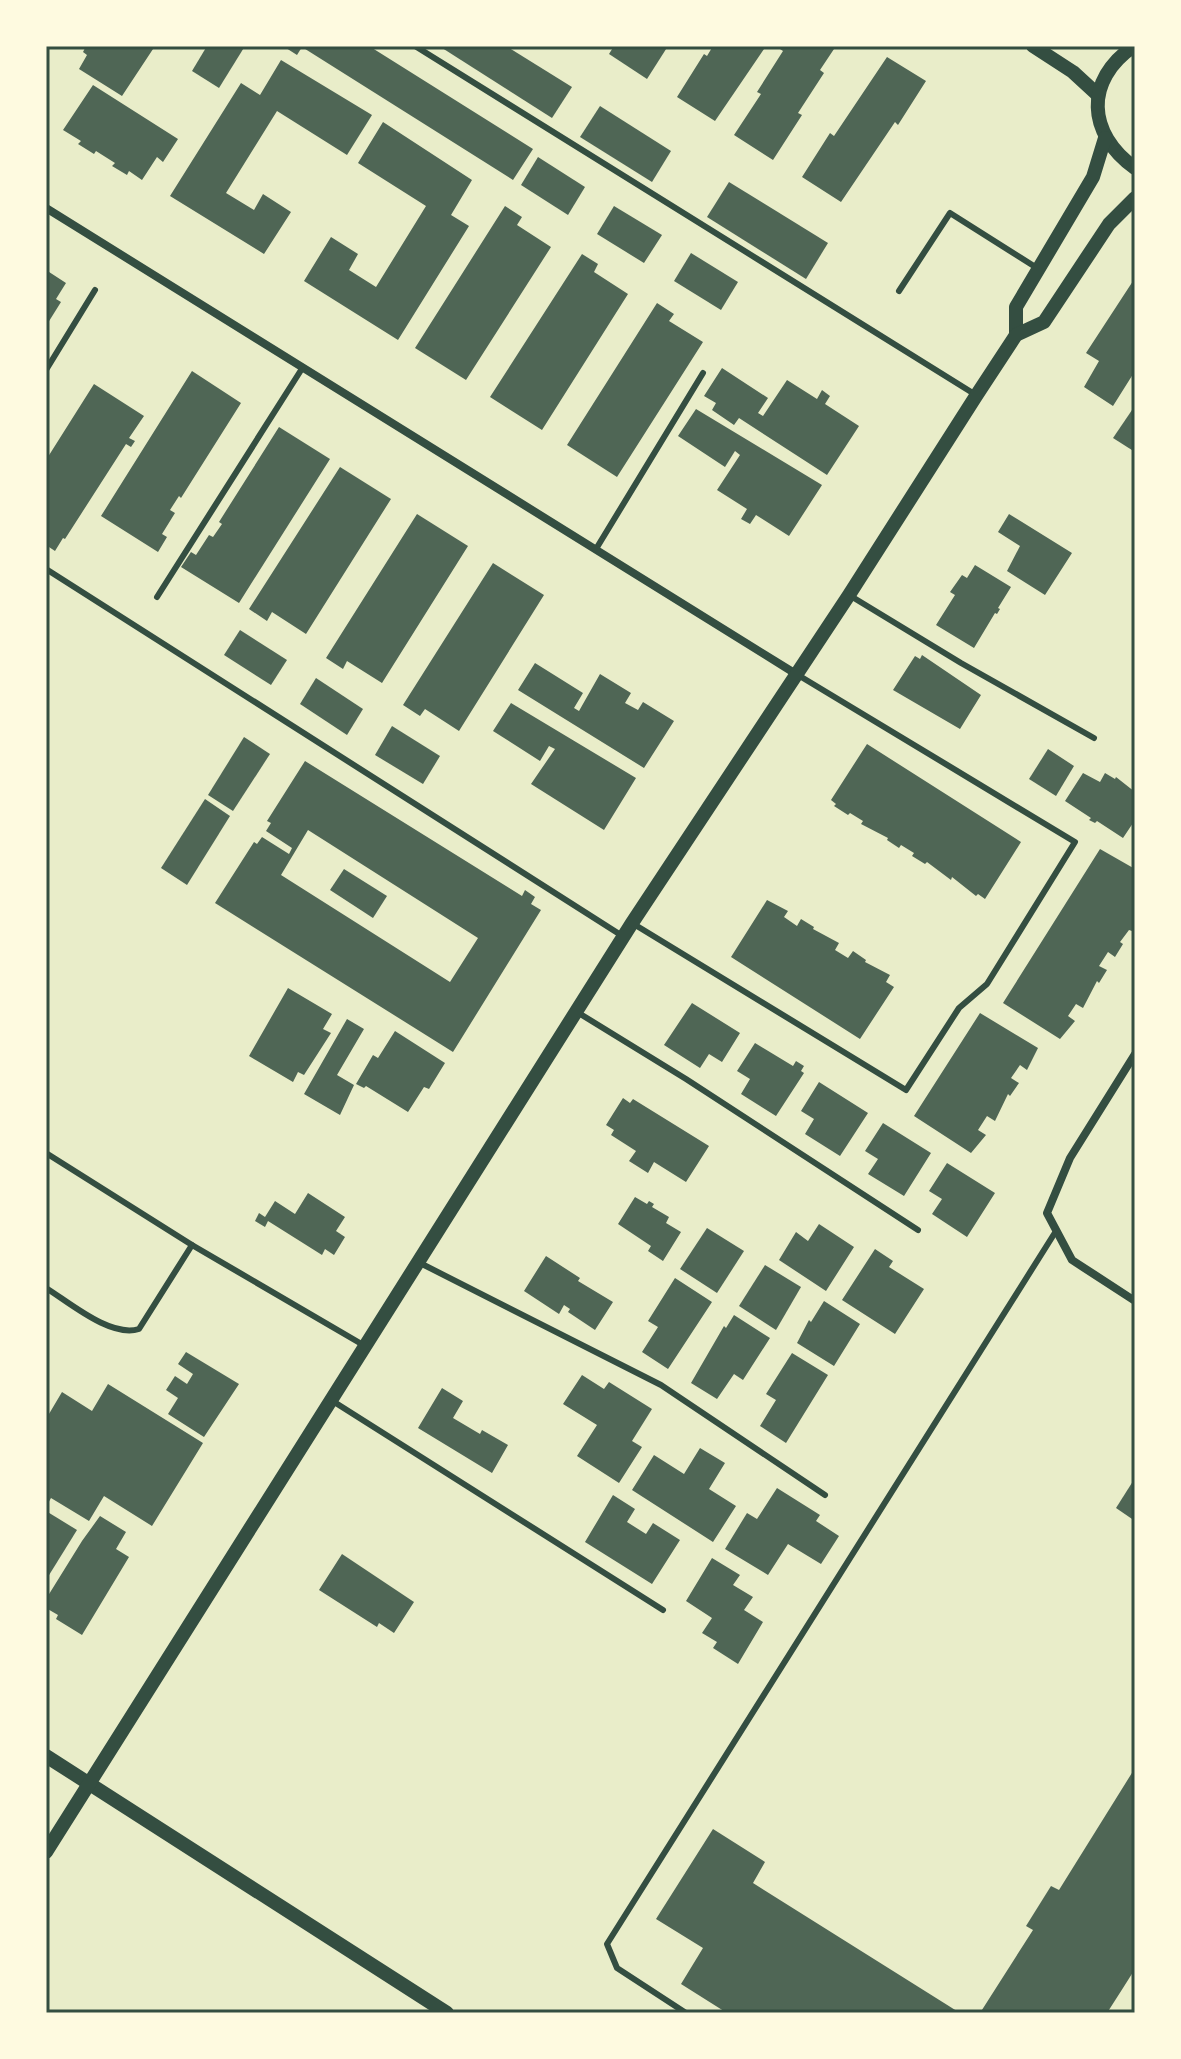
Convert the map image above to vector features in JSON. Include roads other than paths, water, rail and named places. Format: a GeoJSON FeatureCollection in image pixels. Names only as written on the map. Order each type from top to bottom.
{"type":"FeatureCollection","features":[{"type":"Feature","properties":{"kind":"street"},"geometry":{"type":"LineString","coordinates":[[1033,46],[1073,72],[1098,95]]}},
{"type":"Feature","properties":{"kind":"street"},"geometry":{"type":"LineString","coordinates":[[1134,46],[1119,56],[1106,74],[1098,95],[1098,117],[1105,138],[1118,156],[1135,168]]}},
{"type":"Feature","properties":{"kind":"street"},"geometry":{"type":"LineString","coordinates":[[1016,335],[1016,307],[1093,177],[1105,138]]}},
{"type":"Feature","properties":{"kind":"street"},"geometry":{"type":"LineString","coordinates":[[46,1852],[632,923],[1016,335],[1044,322],[1109,224],[1135,198]]}},
{"type":"Feature","properties":{"kind":"street"},"geometry":{"type":"LineString","coordinates":[[46,208],[796,674]]}},
{"type":"Feature","properties":{"kind":"street"},"geometry":{"type":"LineString","coordinates":[[1135,1054],[1070,1158],[1047,1213],[1072,1260],[1135,1301]]}},
{"type":"Feature","properties":{"kind":"street"},"geometry":{"type":"LineString","coordinates":[[46,1756],[447,2013]]}},
{"type":"Feature","properties":{"kind":"lane"},"geometry":{"type":"LineString","coordinates":[[415,46],[976,396]]}},
{"type":"Feature","properties":{"kind":"lane"},"geometry":{"type":"LineString","coordinates":[[899,291],[950,213],[1040,270]]}},
{"type":"Feature","properties":{"kind":"lane"},"geometry":{"type":"LineString","coordinates":[[46,370],[95,290]]}},
{"type":"Feature","properties":{"kind":"lane"},"geometry":{"type":"LineString","coordinates":[[157,597],[303,367]]}},
{"type":"Feature","properties":{"kind":"lane"},"geometry":{"type":"LineString","coordinates":[[596,549],[703,373]]}},
{"type":"Feature","properties":{"kind":"lane"},"geometry":{"type":"LineString","coordinates":[[46,569],[624,937]]}},
{"type":"Feature","properties":{"kind":"lane"},"geometry":{"type":"LineString","coordinates":[[849,595],[1094,738]]}},
{"type":"Feature","properties":{"kind":"lane"},"geometry":{"type":"LineString","coordinates":[[632,923],[906,1090],[959,1008],[987,984],[1075,842],[796,674]]}},
{"type":"Feature","properties":{"kind":"lane"},"geometry":{"type":"LineString","coordinates":[[577,1012],[918,1230]]}},
{"type":"Feature","properties":{"kind":"lane"},"geometry":{"type":"LineString","coordinates":[[46,1153],[192,1245],[365,1346]]}},
{"type":"Feature","properties":{"kind":"lane"},"geometry":{"type":"LineString","coordinates":[[686,2013],[617,1968],[607,1944],[1056,1231]]}},
{"type":"Feature","properties":{"kind":"lane"},"geometry":{"type":"LineString","coordinates":[[46,1288],[114,1330],[130,1332],[139,1329],[192,1245]]}},
{"type":"Feature","properties":{"kind":"lane"},"geometry":{"type":"LineString","coordinates":[[418,1262],[661,1385],[825,1495]]}},
{"type":"Feature","properties":{"kind":"lane"},"geometry":{"type":"LineString","coordinates":[[331,1400],[663,1610]]}}]}
